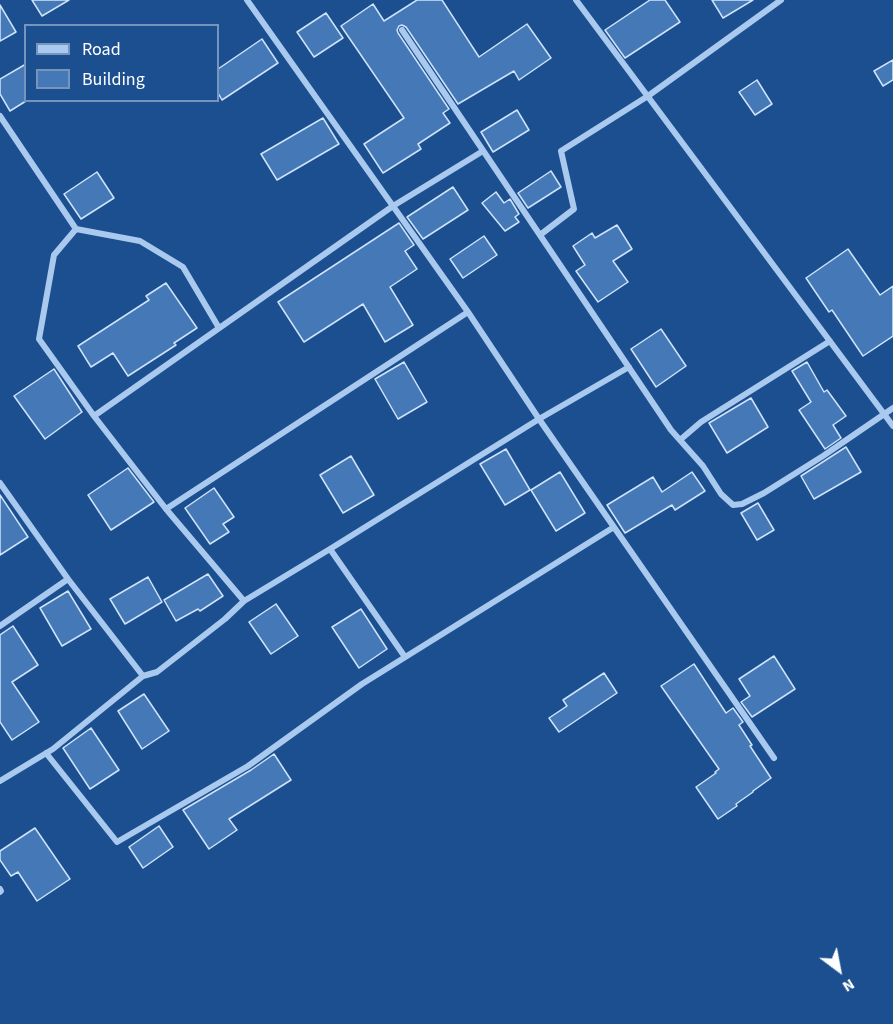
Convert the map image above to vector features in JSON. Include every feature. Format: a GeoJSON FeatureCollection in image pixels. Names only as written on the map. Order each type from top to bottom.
{"type":"FeatureCollection","features":[{"type":"Feature","properties":{"kind":"street"},"geometry":{"type":"LineString","coordinates":[[247,0],[468,312],[539,419],[774,758]]}},
{"type":"Feature","properties":{"kind":"street"},"geometry":{"type":"LineString","coordinates":[[576,0],[893,426]]}},
{"type":"Feature","properties":{"kind":"street"},"geometry":{"type":"LineString","coordinates":[[540,236],[573,209],[561,151],[648,96],[781,0]]}},
{"type":"Feature","properties":{"kind":"street"},"geometry":{"type":"LineString","coordinates":[[402,30],[671,430],[703,466],[721,494],[733,505],[742,504],[764,493],[893,408]]}},
{"type":"Feature","properties":{"kind":"street"},"geometry":{"type":"LineString","coordinates":[[0,116],[76,229],[140,241],[183,267],[219,328]]}},
{"type":"Feature","properties":{"kind":"street"},"geometry":{"type":"LineString","coordinates":[[94,416],[393,206],[483,151]]}},
{"type":"Feature","properties":{"kind":"street"},"geometry":{"type":"LineString","coordinates":[[76,229],[54,255],[39,339],[94,416],[166,509],[244,601]]}},
{"type":"Feature","properties":{"kind":"street"},"geometry":{"type":"LineString","coordinates":[[166,509],[468,312]]}},
{"type":"Feature","properties":{"kind":"street"},"geometry":{"type":"LineString","coordinates":[[680,440],[701,422],[830,341]]}},
{"type":"Feature","properties":{"kind":"street"},"geometry":{"type":"LineString","coordinates":[[0,781],[46,753],[143,676],[157,672],[225,619],[244,601],[629,366]]}},
{"type":"Feature","properties":{"kind":"street"},"geometry":{"type":"LineString","coordinates":[[0,483],[68,579],[143,676]]}},
{"type":"Feature","properties":{"kind":"street"},"geometry":{"type":"LineString","coordinates":[[46,753],[117,842],[249,766],[362,684],[614,527]]}},
{"type":"Feature","properties":{"kind":"street"},"geometry":{"type":"LineString","coordinates":[[330,549],[405,657]]}},
{"type":"Feature","properties":{"kind":"street"},"geometry":{"type":"LineString","coordinates":[[0,626],[68,579]]}},
{"type":"Feature","properties":{"kind":"building"},"geometry":{"type":"Polygon","coordinates":[[[32,0],[69,0],[42,16],[32,0]]]}},
{"type":"Feature","properties":{"kind":"building"},"geometry":{"type":"Polygon","coordinates":[[[417,0],[442,0],[479,57],[527,24],[551,58],[519,80],[514,71],[458,104],[406,27],[399,26],[398,33],[449,109],[443,113],[450,123],[418,144],[421,149],[383,173],[364,144],[404,118],[341,26],[373,4],[384,21],[417,0]]]}},
{"type":"Feature","properties":{"kind":"building"},"geometry":{"type":"Polygon","coordinates":[[[650,0],[665,0],[680,22],[625,58],[605,30],[650,0]]]}},
{"type":"Feature","properties":{"kind":"building"},"geometry":{"type":"Polygon","coordinates":[[[712,0],[753,0],[723,18],[712,0]]]}},
{"type":"Feature","properties":{"kind":"building"},"geometry":{"type":"Polygon","coordinates":[[[0,5],[16,32],[0,41],[0,5]]]}},
{"type":"Feature","properties":{"kind":"building"},"geometry":{"type":"Polygon","coordinates":[[[326,13],[343,38],[314,57],[297,32],[326,13]]]}},
{"type":"Feature","properties":{"kind":"building"},"geometry":{"type":"Polygon","coordinates":[[[262,39],[278,63],[222,100],[219,95],[219,68],[262,39]]]}},
{"type":"Feature","properties":{"kind":"building"},"geometry":{"type":"Polygon","coordinates":[[[893,60],[893,80],[883,86],[874,71],[893,60]]]}},
{"type":"Feature","properties":{"kind":"building"},"geometry":{"type":"Polygon","coordinates":[[[24,65],[24,102],[10,111],[0,94],[0,79],[24,65]]]}},
{"type":"Feature","properties":{"kind":"building"},"geometry":{"type":"Polygon","coordinates":[[[757,80],[772,104],[755,115],[739,92],[757,80]]]}},
{"type":"Feature","properties":{"kind":"building"},"geometry":{"type":"Polygon","coordinates":[[[517,110],[529,130],[493,152],[481,132],[517,110]]]}},
{"type":"Feature","properties":{"kind":"building"},"geometry":{"type":"Polygon","coordinates":[[[323,118],[339,144],[277,180],[261,154],[323,118]]]}},
{"type":"Feature","properties":{"kind":"building"},"geometry":{"type":"Polygon","coordinates":[[[551,171],[561,187],[528,208],[518,193],[551,171]]]}},
{"type":"Feature","properties":{"kind":"building"},"geometry":{"type":"Polygon","coordinates":[[[97,172],[114,198],[81,219],[64,194],[97,172]]]}},
{"type":"Feature","properties":{"kind":"building"},"geometry":{"type":"Polygon","coordinates":[[[453,187],[468,210],[423,239],[407,217],[453,187]]]}},
{"type":"Feature","properties":{"kind":"building"},"geometry":{"type":"Polygon","coordinates":[[[496,192],[504,203],[510,199],[519,214],[515,217],[519,222],[505,231],[482,203],[496,192]]]}},
{"type":"Feature","properties":{"kind":"building"},"geometry":{"type":"Polygon","coordinates":[[[399,223],[414,245],[405,251],[417,269],[390,287],[413,325],[385,342],[363,304],[304,342],[278,302],[399,223]]]}},
{"type":"Feature","properties":{"kind":"building"},"geometry":{"type":"Polygon","coordinates":[[[617,225],[632,249],[613,261],[628,282],[598,302],[576,271],[585,265],[573,246],[592,233],[595,238],[617,225]]]}},
{"type":"Feature","properties":{"kind":"building"},"geometry":{"type":"Polygon","coordinates":[[[484,236],[497,255],[463,278],[450,259],[484,236]]]}},
{"type":"Feature","properties":{"kind":"building"},"geometry":{"type":"Polygon","coordinates":[[[848,249],[880,295],[893,286],[893,336],[863,356],[832,310],[829,312],[806,278],[848,249]]]}},
{"type":"Feature","properties":{"kind":"building"},"geometry":{"type":"Polygon","coordinates":[[[166,283],[197,328],[174,343],[176,345],[128,376],[113,353],[91,367],[78,346],[149,300],[146,296],[166,283]]]}},
{"type":"Feature","properties":{"kind":"building"},"geometry":{"type":"Polygon","coordinates":[[[661,329],[686,366],[656,387],[631,349],[661,329]]]}},
{"type":"Feature","properties":{"kind":"building"},"geometry":{"type":"Polygon","coordinates":[[[404,362],[427,402],[398,419],[375,379],[404,362]]]}},
{"type":"Feature","properties":{"kind":"building"},"geometry":{"type":"Polygon","coordinates":[[[807,362],[824,392],[827,390],[846,416],[833,425],[841,438],[825,449],[799,410],[811,402],[792,371],[807,362]]]}},
{"type":"Feature","properties":{"kind":"building"},"geometry":{"type":"Polygon","coordinates":[[[54,369],[82,412],[45,439],[14,396],[54,369]]]}},
{"type":"Feature","properties":{"kind":"building"},"geometry":{"type":"Polygon","coordinates":[[[751,398],[768,427],[727,453],[709,423],[751,398]]]}},
{"type":"Feature","properties":{"kind":"building"},"geometry":{"type":"Polygon","coordinates":[[[846,447],[861,472],[814,499],[801,476],[846,447]]]}},
{"type":"Feature","properties":{"kind":"building"},"geometry":{"type":"Polygon","coordinates":[[[506,449],[530,490],[505,505],[480,464],[506,449]]]}},
{"type":"Feature","properties":{"kind":"building"},"geometry":{"type":"Polygon","coordinates":[[[351,456],[374,495],[343,513],[320,475],[351,456]]]}},
{"type":"Feature","properties":{"kind":"building"},"geometry":{"type":"Polygon","coordinates":[[[128,468],[154,502],[111,530],[88,495],[128,468]]]}},
{"type":"Feature","properties":{"kind":"building"},"geometry":{"type":"Polygon","coordinates":[[[560,472],[585,513],[556,531],[531,490],[560,472]]]}},
{"type":"Feature","properties":{"kind":"building"},"geometry":{"type":"Polygon","coordinates":[[[692,472],[705,491],[675,510],[672,505],[625,533],[607,505],[653,477],[662,492],[692,472]]]}},
{"type":"Feature","properties":{"kind":"building"},"geometry":{"type":"Polygon","coordinates":[[[214,488],[234,517],[223,524],[229,532],[210,544],[185,508],[214,488]]]}},
{"type":"Feature","properties":{"kind":"building"},"geometry":{"type":"Polygon","coordinates":[[[0,495],[28,537],[0,555],[0,495]]]}},
{"type":"Feature","properties":{"kind":"building"},"geometry":{"type":"Polygon","coordinates":[[[758,503],[774,530],[757,540],[741,513],[758,503]]]}},
{"type":"Feature","properties":{"kind":"building"},"geometry":{"type":"Polygon","coordinates":[[[208,574],[223,596],[200,611],[198,609],[176,621],[164,600],[208,574]]]}},
{"type":"Feature","properties":{"kind":"building"},"geometry":{"type":"Polygon","coordinates":[[[148,577],[162,602],[125,624],[110,599],[148,577]]]}},
{"type":"Feature","properties":{"kind":"building"},"geometry":{"type":"Polygon","coordinates":[[[68,591],[91,629],[62,646],[40,608],[68,591]]]}},
{"type":"Feature","properties":{"kind":"building"},"geometry":{"type":"Polygon","coordinates":[[[276,604],[298,636],[271,654],[249,622],[276,604]]]}},
{"type":"Feature","properties":{"kind":"building"},"geometry":{"type":"Polygon","coordinates":[[[361,609],[387,649],[359,668],[332,627],[361,609]]]}},
{"type":"Feature","properties":{"kind":"building"},"geometry":{"type":"Polygon","coordinates":[[[13,626],[38,665],[12,682],[39,722],[12,740],[0,722],[0,635],[13,626]]]}},
{"type":"Feature","properties":{"kind":"building"},"geometry":{"type":"Polygon","coordinates":[[[774,656],[795,689],[752,717],[741,702],[750,696],[739,679],[774,656]]]}},
{"type":"Feature","properties":{"kind":"building"},"geometry":{"type":"Polygon","coordinates":[[[694,664],[726,713],[733,708],[743,722],[739,725],[771,778],[718,819],[696,787],[719,769],[661,686],[694,664]]]}},
{"type":"Feature","properties":{"kind":"building"},"geometry":{"type":"Polygon","coordinates":[[[604,673],[617,693],[559,732],[549,718],[567,706],[563,700],[604,673]]]}},
{"type":"Feature","properties":{"kind":"building"},"geometry":{"type":"Polygon","coordinates":[[[144,694],[169,731],[142,749],[118,711],[144,694]]]}},
{"type":"Feature","properties":{"kind":"building"},"geometry":{"type":"Polygon","coordinates":[[[91,728],[119,770],[90,789],[63,748],[91,728]]]}},
{"type":"Feature","properties":{"kind":"building"},"geometry":{"type":"Polygon","coordinates":[[[274,754],[291,780],[229,819],[237,830],[209,849],[183,810],[274,754]]]}},
{"type":"Feature","properties":{"kind":"building"},"geometry":{"type":"Polygon","coordinates":[[[159,826],[173,847],[143,868],[129,847],[159,826]]]}},
{"type":"Feature","properties":{"kind":"building"},"geometry":{"type":"Polygon","coordinates":[[[35,828],[70,879],[37,901],[18,872],[11,876],[0,860],[0,851],[35,828]]]}}]}
